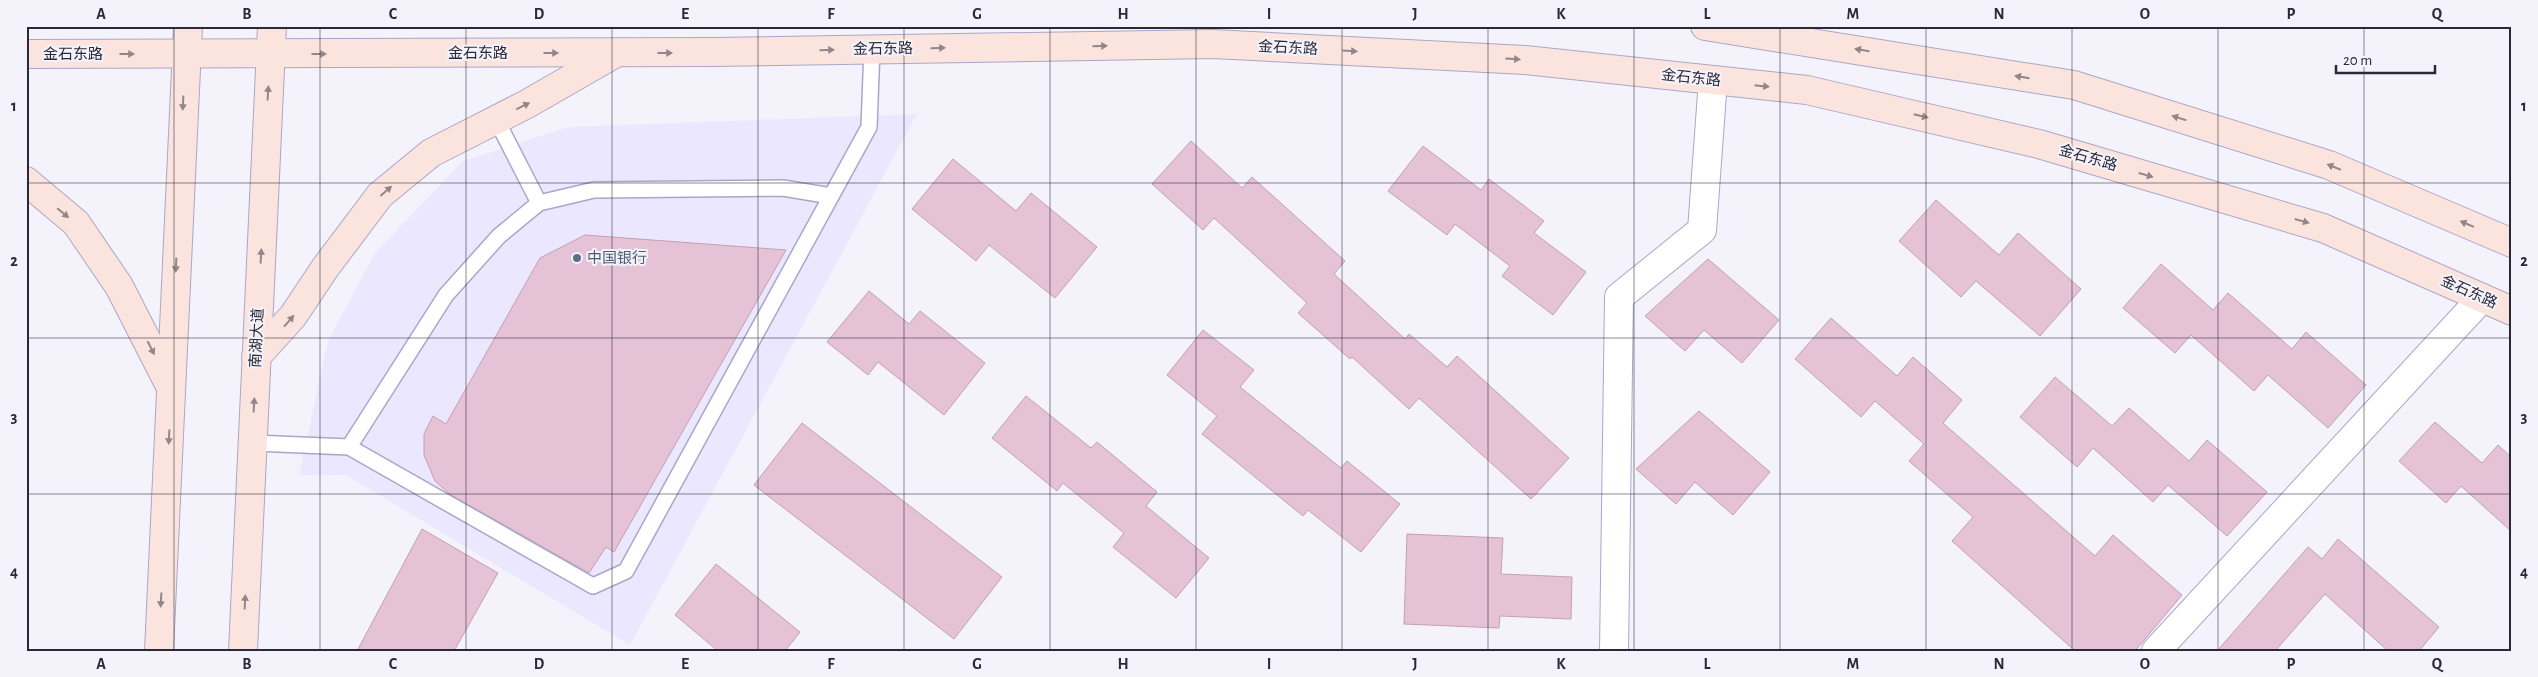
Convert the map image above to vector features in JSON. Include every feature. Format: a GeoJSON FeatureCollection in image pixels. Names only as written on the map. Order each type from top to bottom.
{"type":"FeatureCollection","features":[{"type":"Feature","properties":{"kind":"main road"},"geometry":{"type":"LineString","coordinates":[[159,651],[188,26]]}},
{"type":"Feature","properties":{"kind":"main road","name":"南湖大道"},"geometry":{"type":"LineString","coordinates":[[243,651],[272,26]]}},
{"type":"Feature","properties":{"kind":"main road"},"geometry":{"type":"LineString","coordinates":[[1705,26],[2074,85],[2329,165],[2512,243]]}},
{"type":"Feature","properties":{"kind":"main road","name":"金石东路"},"geometry":{"type":"LineString","coordinates":[[26,54],[616,53],[1213,44],[1525,60],[1807,90],[2039,144],[2323,228],[2512,311]]}},
{"type":"Feature","properties":{"kind":"main road"},"geometry":{"type":"LineString","coordinates":[[256,357],[293,316],[325,268],[380,195],[431,153],[527,104],[616,53]]}},
{"type":"Feature","properties":{"kind":"main road"},"geometry":{"type":"LineString","coordinates":[[26,181],[76,223],[119,286],[171,389]]}},
{"type":"Feature","properties":{"kind":"street"},"geometry":{"type":"LineString","coordinates":[[1614,651],[1619,297],[1702,230],[1713,80]]}},
{"type":"Feature","properties":{"kind":"street"},"geometry":{"type":"LineString","coordinates":[[2156,651],[2482,298]]}},
{"type":"Feature","properties":{"kind":"lane"},"geometry":{"type":"LineString","coordinates":[[252,443],[349,447],[593,586],[626,571],[869,127],[872,49]]}},
{"type":"Feature","properties":{"kind":"lane"},"geometry":{"type":"LineString","coordinates":[[496,119],[539,203]]}},
{"type":"Feature","properties":{"kind":"lane"},"geometry":{"type":"LineString","coordinates":[[349,447],[446,296],[499,236],[539,203],[594,190],[783,188],[831,196]]}},
{"type":"Feature","properties":{"kind":"shaded area"},"geometry":{"type":"Polygon","coordinates":[[[917,114],[630,645],[346,475],[299,475],[328,341],[375,253],[463,161],[569,127],[917,114]]]}},
{"type":"Feature","properties":{"kind":"building"},"geometry":{"type":"Polygon","coordinates":[[[1191,141],[1242,188],[1252,177],[1345,261],[1334,274],[1405,339],[1409,334],[1447,367],[1457,356],[1569,458],[1531,499],[1419,398],[1409,409],[1352,357],[1350,359],[1298,313],[1307,303],[1214,218],[1203,230],[1152,184],[1191,141]]]}},
{"type":"Feature","properties":{"kind":"building"},"geometry":{"type":"Polygon","coordinates":[[[1423,146],[1481,190],[1489,179],[1544,221],[1534,233],[1586,272],[1553,315],[1502,276],[1510,266],[1455,224],[1447,235],[1388,191],[1423,146]]]}},
{"type":"Feature","properties":{"kind":"building"},"geometry":{"type":"Polygon","coordinates":[[[953,159],[1016,211],[1031,193],[1097,247],[1055,298],[989,245],[976,261],[912,209],[953,159]]]}},
{"type":"Feature","properties":{"kind":"building"},"geometry":{"type":"Polygon","coordinates":[[[1936,200],[1999,255],[2018,233],[2081,289],[2040,336],[1976,281],[1961,297],[1899,241],[1936,200]]]}},
{"type":"Feature","properties":{"kind":"building"},"geometry":{"type":"Polygon","coordinates":[[[585,235],[786,250],[614,552],[606,547],[589,573],[451,495],[435,481],[424,455],[424,434],[433,416],[446,424],[540,258],[585,235]]]}},
{"type":"Feature","properties":{"kind":"building"},"geometry":{"type":"Polygon","coordinates":[[[1708,259],[1779,320],[1742,363],[1704,330],[1685,351],[1645,316],[1708,259]]]}},
{"type":"Feature","properties":{"kind":"building"},"geometry":{"type":"Polygon","coordinates":[[[2161,264],[2213,310],[2228,293],[2292,349],[2306,332],[2366,385],[2328,428],[2268,375],[2254,391],[2191,335],[2175,353],[2123,308],[2161,264]]]}},
{"type":"Feature","properties":{"kind":"building"},"geometry":{"type":"Polygon","coordinates":[[[869,291],[909,324],[920,311],[985,363],[944,415],[878,362],[868,375],[827,342],[869,291]]]}},
{"type":"Feature","properties":{"kind":"building"},"geometry":{"type":"Polygon","coordinates":[[[1831,318],[1897,376],[1913,357],[1962,400],[1943,423],[2095,556],[2113,535],[2182,595],[2135,651],[2075,651],[1952,541],[1973,517],[1909,461],[1924,444],[1875,401],[1861,417],[1795,359],[1831,318]]]}},
{"type":"Feature","properties":{"kind":"building"},"geometry":{"type":"Polygon","coordinates":[[[1203,330],[1254,370],[1240,387],[1341,468],[1347,461],[1400,504],[1361,552],[1308,510],[1303,516],[1202,434],[1217,416],[1167,375],[1203,330]]]}},
{"type":"Feature","properties":{"kind":"building"},"geometry":{"type":"Polygon","coordinates":[[[2055,377],[2112,426],[2129,408],[2189,461],[2207,440],[2267,492],[2227,536],[2168,485],[2153,502],[2093,448],[2077,467],[2020,417],[2055,377]]]}},
{"type":"Feature","properties":{"kind":"building"},"geometry":{"type":"Polygon","coordinates":[[[1026,396],[1091,448],[1097,442],[1157,492],[1146,506],[1209,558],[1176,598],[1113,547],[1124,533],[1063,483],[1057,491],[992,438],[1026,396]]]}},
{"type":"Feature","properties":{"kind":"building"},"geometry":{"type":"Polygon","coordinates":[[[1699,411],[1770,472],[1733,515],[1695,482],[1676,504],[1636,469],[1699,411]]]}},
{"type":"Feature","properties":{"kind":"building"},"geometry":{"type":"Polygon","coordinates":[[[2435,422],[2482,463],[2498,445],[2512,458],[2512,532],[2461,486],[2446,503],[2399,461],[2435,422]]]}},
{"type":"Feature","properties":{"kind":"building"},"geometry":{"type":"Polygon","coordinates":[[[802,423],[1002,577],[954,639],[754,485],[802,423]]]}},
{"type":"Feature","properties":{"kind":"building"},"geometry":{"type":"Polygon","coordinates":[[[422,529],[498,573],[454,651],[357,651],[422,529]]]}},
{"type":"Feature","properties":{"kind":"building"},"geometry":{"type":"Polygon","coordinates":[[[1407,534],[1503,538],[1501,574],[1572,577],[1571,619],[1500,616],[1499,628],[1404,624],[1407,534]]]}},
{"type":"Feature","properties":{"kind":"building"},"geometry":{"type":"Polygon","coordinates":[[[2338,539],[2439,627],[2419,651],[2388,651],[2325,594],[2275,651],[2217,651],[2308,547],[2322,559],[2338,539]]]}},
{"type":"Feature","properties":{"kind":"building"},"geometry":{"type":"Polygon","coordinates":[[[716,564],[800,632],[785,651],[718,651],[675,615],[716,564]]]}},
{"type":"Feature","properties":{"kind":"place","name":"中国银行"},"geometry":{"type":"Point","coordinates":[577,258]}}]}
